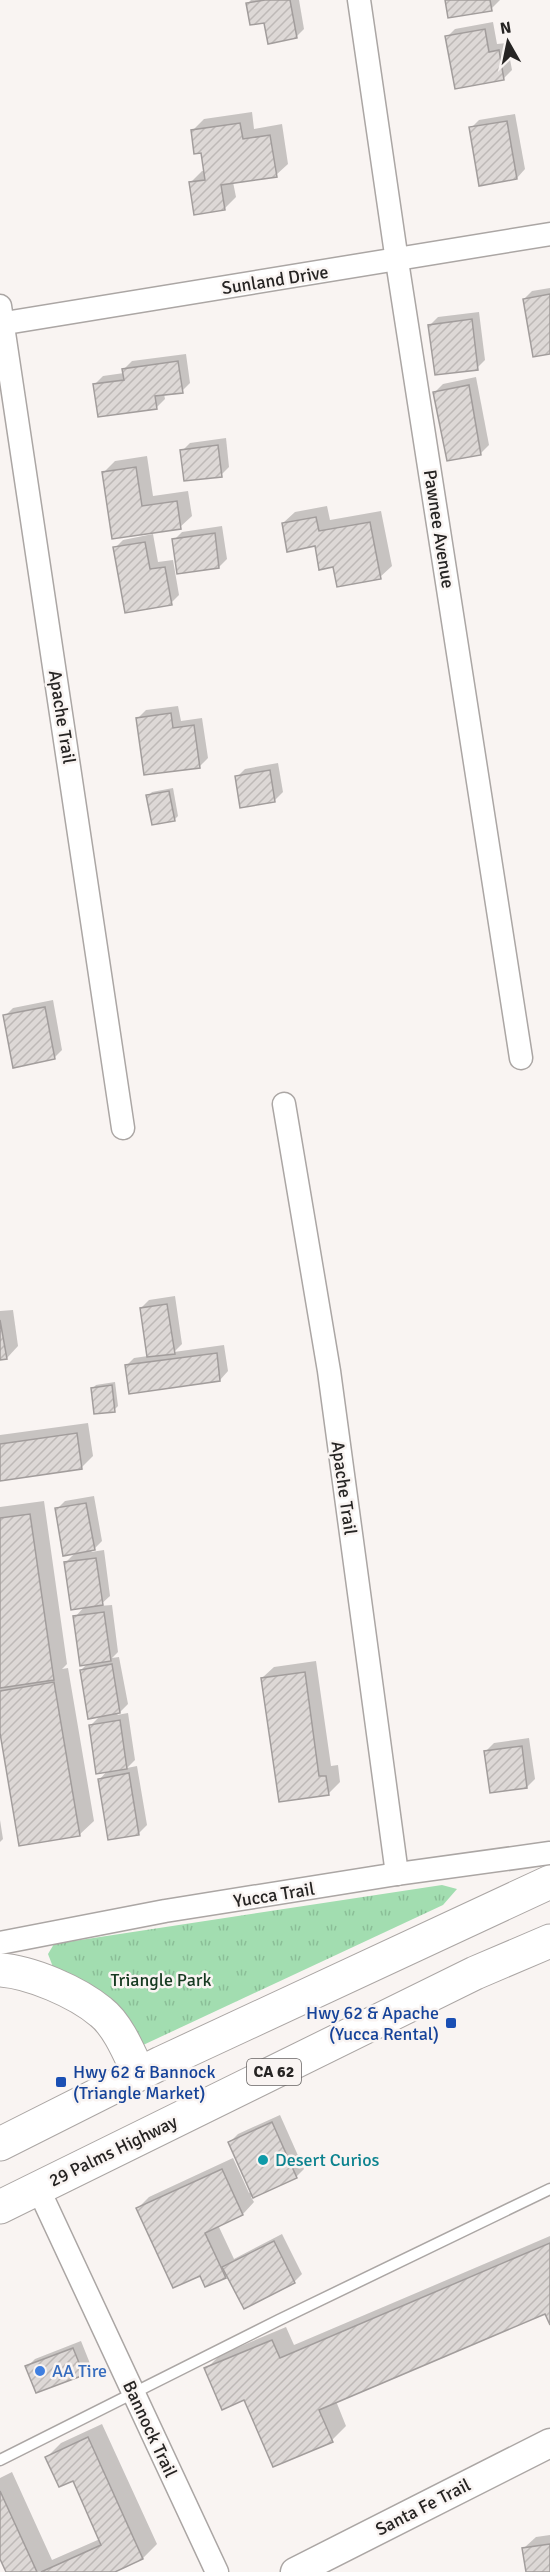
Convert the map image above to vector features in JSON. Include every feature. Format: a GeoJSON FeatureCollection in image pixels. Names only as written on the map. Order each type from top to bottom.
{"type":"FeatureCollection","features":[{"type":"Feature","properties":{"kind":"main road"},"geometry":{"type":"LineString","coordinates":[[0,2144],[139,2074],[550,1882]]}},
{"type":"Feature","properties":{"kind":"main road","name":"29 Palms Highway"},"geometry":{"type":"LineString","coordinates":[[0,2207],[475,1973],[550,1941]]}},
{"type":"Feature","properties":{"kind":"main road"},"geometry":{"type":"LineString","coordinates":[[0,1970],[19,1971],[65,1991],[102,2012],[124,2042],[139,2074]]}},
{"type":"Feature","properties":{"kind":"street","name":"Pawnee Avenue"},"geometry":{"type":"LineString","coordinates":[[359,0],[397,261],[521,1058]]}},
{"type":"Feature","properties":{"kind":"street","name":"Sunland Drive"},"geometry":{"type":"LineString","coordinates":[[1,318],[397,261],[550,234]]}},
{"type":"Feature","properties":{"kind":"street","name":"Apache Trail"},"geometry":{"type":"LineString","coordinates":[[1,318],[123,1128]]}},
{"type":"Feature","properties":{"kind":"street","name":"Apache Trail"},"geometry":{"type":"LineString","coordinates":[[284,1104],[328,1371],[397,1874]]}},
{"type":"Feature","properties":{"kind":"street","name":"Yucca Trail"},"geometry":{"type":"LineString","coordinates":[[0,1943],[165,1911],[397,1874],[550,1853]]}},
{"type":"Feature","properties":{"kind":"street","name":"Bannock Trail"},"geometry":{"type":"LineString","coordinates":[[38,2188],[217,2572]]}},
{"type":"Feature","properties":{"kind":"street","name":"Santa Fe Trail"},"geometry":{"type":"LineString","coordinates":[[295,2572],[550,2443]]}},
{"type":"Feature","properties":{"kind":"lane"},"geometry":{"type":"LineString","coordinates":[[0,2460],[134,2395],[279,2320],[550,2189]]}},
{"type":"Feature","properties":{"kind":"green space","name":"Triangle Park"},"geometry":{"type":"Polygon","coordinates":[[[442,1885],[457,1889],[443,1905],[141,2046],[53,1967],[48,1954],[54,1944],[442,1885]]]}},
{"type":"Feature","properties":{"kind":"building"},"geometry":{"type":"Polygon","coordinates":[[[290,0],[297,38],[268,44],[264,23],[250,25],[246,3],[290,0]]]}},
{"type":"Feature","properties":{"kind":"building"},"geometry":{"type":"Polygon","coordinates":[[[445,0],[490,0],[492,11],[448,18],[445,0]]]}},
{"type":"Feature","properties":{"kind":"building"},"geometry":{"type":"Polygon","coordinates":[[[485,29],[489,52],[499,50],[504,80],[455,89],[445,36],[485,29]]]}},
{"type":"Feature","properties":{"kind":"building"},"geometry":{"type":"Polygon","coordinates":[[[507,121],[517,179],[479,186],[469,127],[507,121]]]}},
{"type":"Feature","properties":{"kind":"building"},"geometry":{"type":"Polygon","coordinates":[[[240,123],[243,139],[270,135],[277,177],[221,185],[225,210],[194,215],[189,182],[205,180],[201,153],[194,154],[191,130],[240,123]]]}},
{"type":"Feature","properties":{"kind":"building"},"geometry":{"type":"Polygon","coordinates":[[[550,294],[550,354],[533,357],[523,299],[550,294]]]}},
{"type":"Feature","properties":{"kind":"building"},"geometry":{"type":"Polygon","coordinates":[[[472,319],[478,370],[435,375],[428,325],[472,319]]]}},
{"type":"Feature","properties":{"kind":"building"},"geometry":{"type":"Polygon","coordinates":[[[178,361],[183,393],[155,396],[157,409],[98,417],[93,384],[124,380],[122,369],[178,361]]]}},
{"type":"Feature","properties":{"kind":"building"},"geometry":{"type":"Polygon","coordinates":[[[469,385],[481,455],[447,461],[433,392],[469,385]]]}},
{"type":"Feature","properties":{"kind":"building"},"geometry":{"type":"Polygon","coordinates":[[[218,445],[222,477],[184,481],[180,450],[218,445]]]}},
{"type":"Feature","properties":{"kind":"building"},"geometry":{"type":"Polygon","coordinates":[[[136,467],[142,506],[177,501],[181,529],[112,539],[102,472],[136,467]]]}},
{"type":"Feature","properties":{"kind":"building"},"geometry":{"type":"Polygon","coordinates":[[[316,517],[319,531],[370,522],[381,579],[337,587],[333,567],[319,570],[315,546],[287,552],[282,523],[316,517]]]}},
{"type":"Feature","properties":{"kind":"building"},"geometry":{"type":"Polygon","coordinates":[[[215,533],[219,568],[177,574],[172,539],[215,533]]]}},
{"type":"Feature","properties":{"kind":"building"},"geometry":{"type":"Polygon","coordinates":[[[145,542],[150,569],[165,567],[172,605],[125,613],[113,547],[145,542]]]}},
{"type":"Feature","properties":{"kind":"building"},"geometry":{"type":"Polygon","coordinates":[[[171,713],[173,728],[194,725],[200,768],[144,775],[136,718],[171,713]]]}},
{"type":"Feature","properties":{"kind":"building"},"geometry":{"type":"Polygon","coordinates":[[[270,770],[275,802],[240,808],[235,776],[270,770]]]}},
{"type":"Feature","properties":{"kind":"building"},"geometry":{"type":"Polygon","coordinates":[[[169,791],[175,821],[152,825],[146,795],[169,791]]]}},
{"type":"Feature","properties":{"kind":"building"},"geometry":{"type":"Polygon","coordinates":[[[45,1007],[55,1059],[13,1068],[3,1015],[45,1007]]]}},
{"type":"Feature","properties":{"kind":"building"},"geometry":{"type":"Polygon","coordinates":[[[167,1304],[175,1354],[147,1357],[140,1308],[167,1304]]]}},
{"type":"Feature","properties":{"kind":"building"},"geometry":{"type":"Polygon","coordinates":[[[0,1320],[7,1359],[0,1360],[0,1320]]]}},
{"type":"Feature","properties":{"kind":"building"},"geometry":{"type":"Polygon","coordinates":[[[217,1353],[220,1381],[129,1394],[125,1365],[217,1353]]]}},
{"type":"Feature","properties":{"kind":"building"},"geometry":{"type":"Polygon","coordinates":[[[112,1385],[115,1412],[94,1414],[91,1388],[112,1385]]]}},
{"type":"Feature","properties":{"kind":"building"},"geometry":{"type":"Polygon","coordinates":[[[77,1433],[82,1469],[0,1481],[0,1444],[77,1433]]]}},
{"type":"Feature","properties":{"kind":"building"},"geometry":{"type":"Polygon","coordinates":[[[86,1503],[95,1550],[63,1556],[55,1508],[86,1503]]]}},
{"type":"Feature","properties":{"kind":"building"},"geometry":{"type":"Polygon","coordinates":[[[30,1514],[54,1680],[0,1688],[0,1518],[30,1514]]]}},
{"type":"Feature","properties":{"kind":"building"},"geometry":{"type":"Polygon","coordinates":[[[96,1558],[103,1605],[71,1610],[64,1562],[96,1558]]]}},
{"type":"Feature","properties":{"kind":"building"},"geometry":{"type":"Polygon","coordinates":[[[104,1612],[111,1661],[80,1666],[73,1616],[104,1612]]]}},
{"type":"Feature","properties":{"kind":"building"},"geometry":{"type":"Polygon","coordinates":[[[112,1664],[120,1713],[88,1719],[80,1670],[112,1664]]]}},
{"type":"Feature","properties":{"kind":"building"},"geometry":{"type":"Polygon","coordinates":[[[305,1672],[319,1776],[326,1776],[329,1795],[279,1802],[261,1678],[305,1672]]]}},
{"type":"Feature","properties":{"kind":"building"},"geometry":{"type":"Polygon","coordinates":[[[54,1682],[80,1836],[19,1846],[0,1733],[0,1691],[54,1682]]]}},
{"type":"Feature","properties":{"kind":"building"},"geometry":{"type":"Polygon","coordinates":[[[120,1720],[127,1769],[96,1774],[89,1725],[120,1720]]]}},
{"type":"Feature","properties":{"kind":"building"},"geometry":{"type":"Polygon","coordinates":[[[522,1746],[527,1788],[490,1793],[484,1751],[522,1746]]]}},
{"type":"Feature","properties":{"kind":"building"},"geometry":{"type":"Polygon","coordinates":[[[129,1773],[139,1835],[108,1840],[98,1779],[129,1773]]]}},
{"type":"Feature","properties":{"kind":"building","name":"Desert Curios"},"geometry":{"type":"Polygon","coordinates":[[[272,2122],[297,2178],[253,2198],[228,2142],[272,2122]]]}},
{"type":"Feature","properties":{"kind":"building"},"geometry":{"type":"Polygon","coordinates":[[[222,2169],[243,2215],[205,2233],[226,2278],[205,2287],[200,2276],[173,2288],[136,2208],[222,2169]]]}},
{"type":"Feature","properties":{"kind":"building"},"geometry":{"type":"Polygon","coordinates":[[[274,2241],[295,2283],[244,2309],[222,2267],[274,2241]]]}},
{"type":"Feature","properties":{"kind":"building"},"geometry":{"type":"Polygon","coordinates":[[[550,2243],[550,2325],[545,2314],[319,2410],[333,2442],[273,2467],[244,2400],[222,2410],[204,2368],[272,2340],[280,2358],[550,2243]]]}},
{"type":"Feature","properties":{"kind":"building"},"geometry":{"type":"Polygon","coordinates":[[[73,2348],[84,2375],[36,2393],[25,2366],[73,2348]]]}},
{"type":"Feature","properties":{"kind":"building"},"geometry":{"type":"Polygon","coordinates":[[[88,2437],[143,2559],[115,2572],[41,2572],[101,2545],[73,2481],[59,2487],[45,2457],[88,2437]]]}},
{"type":"Feature","properties":{"kind":"building"},"geometry":{"type":"Polygon","coordinates":[[[0,2491],[37,2572],[6,2572],[0,2559],[0,2491]]]}},
{"type":"Feature","properties":{"kind":"building"},"geometry":{"type":"Polygon","coordinates":[[[550,2544],[550,2572],[526,2572],[522,2548],[550,2544]]]}},
{"type":"Feature","properties":{"kind":"place","name":"Hwy 62 & Apache (Yucca Rental)"},"geometry":{"type":"Point","coordinates":[451,2023]}},
{"type":"Feature","properties":{"kind":"place","name":"Hwy 62 & Bannock (Triangle Market)"},"geometry":{"type":"Point","coordinates":[61,2082]}},
{"type":"Feature","properties":{"kind":"place","name":"Desert Curios"},"geometry":{"type":"Point","coordinates":[263,2160]}},
{"type":"Feature","properties":{"kind":"place","name":"AA Tire"},"geometry":{"type":"Point","coordinates":[40,2371]}}]}
